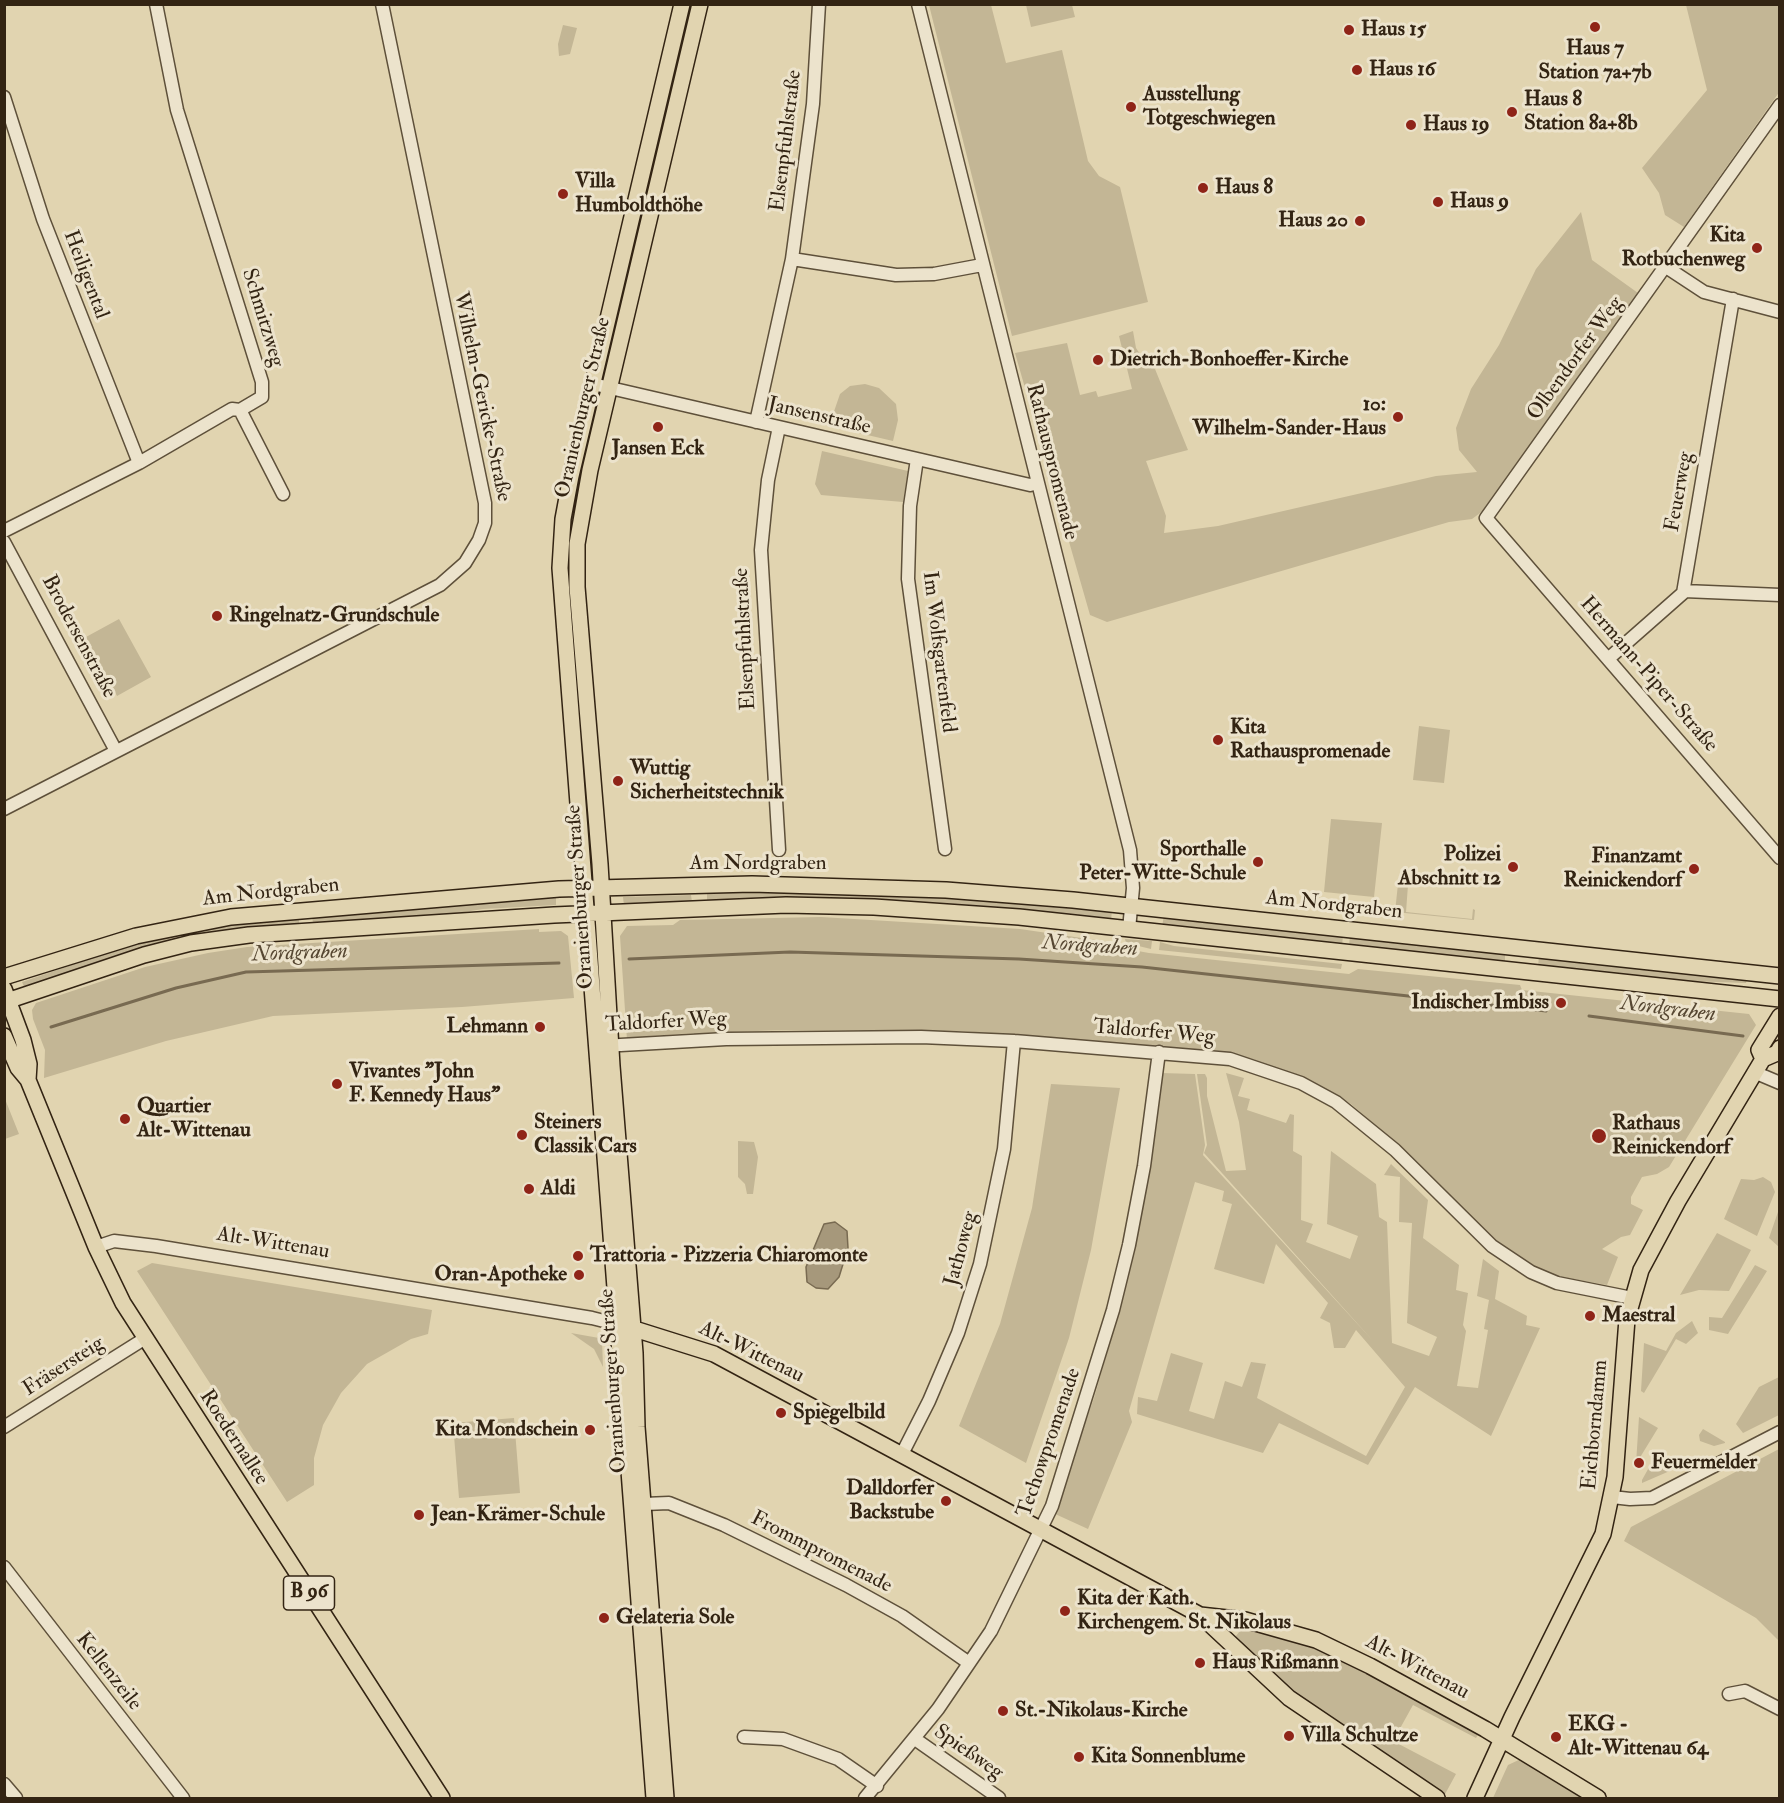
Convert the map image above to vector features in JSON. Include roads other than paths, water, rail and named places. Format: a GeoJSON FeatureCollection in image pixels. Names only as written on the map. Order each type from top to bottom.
{"type":"FeatureCollection","features":[{"type":"Feature","properties":{"kind":"main road","name":"Oranienburger Straße"},"geometry":{"type":"LineString","coordinates":[[666,1798],[644,1504],[616,1324],[560,568],[567,497],[682,4]]}},
{"type":"Feature","properties":{"kind":"main road","name":"Oranienburger Straße"},"geometry":{"type":"LineString","coordinates":[[654,1798],[631,1428],[633,1328],[577,567],[582,507],[700,4]]}},
{"type":"Feature","properties":{"kind":"main road","name":"Am Nordgraben"},"geometry":{"type":"LineString","coordinates":[[4,977],[136,936],[231,917],[583,888],[752,884],[861,886],[1028,896],[1779,976]]}},
{"type":"Feature","properties":{"kind":"main road","name":"Am Nordgraben"},"geometry":{"type":"LineString","coordinates":[[6,997],[144,955],[213,940],[306,930],[603,912],[786,905],[874,907],[1019,917],[1779,999]]}},
{"type":"Feature","properties":{"kind":"main road"},"geometry":{"type":"LineString","coordinates":[[1515,971],[1518,947]]}},
{"type":"Feature","properties":{"kind":"main road"},"geometry":{"type":"LineString","coordinates":[[1751,996],[1754,973]]}},
{"type":"Feature","properties":{"kind":"main road","name":"Roedernallee"},"geometry":{"type":"LineString","coordinates":[[6,997],[23,1040],[29,1064],[28,1080]]}},
{"type":"Feature","properties":{"kind":"main road","name":"Eichborndamm"},"geometry":{"type":"LineString","coordinates":[[1763,1059],[1759,1050],[1779,1016]]}},
{"type":"Feature","properties":{"kind":"main road","name":"Roedernallee"},"geometry":{"type":"LineString","coordinates":[[4,1036],[18,1068],[28,1080],[96,1247],[144,1339],[442,1798]]}},
{"type":"Feature","properties":{"kind":"main road","name":"Eichborndamm"},"geometry":{"type":"LineString","coordinates":[[1475,1798],[1502,1739],[1596,1552],[1612,1497],[1625,1336],[1632,1298],[1651,1247],[1754,1072],[1763,1059],[1777,1053],[1779,1048]]}},
{"type":"Feature","properties":{"kind":"main road","name":"Alt-Wittenau"},"geometry":{"type":"LineString","coordinates":[[616,1324],[714,1354],[1042,1528],[1200,1615],[1289,1698],[1437,1798]]}},
{"type":"Feature","properties":{"kind":"main road","name":"Alt-Wittenau"},"geometry":{"type":"LineString","coordinates":[[1200,1615],[1245,1620],[1316,1640],[1370,1666],[1502,1739],[1599,1798]]}},
{"type":"Feature","properties":{"kind":"street","name":"Schmitzweg"},"geometry":{"type":"LineString","coordinates":[[4,531],[139,463],[232,409],[240,410],[262,397],[262,382],[177,110],[156,4]]}},
{"type":"Feature","properties":{"kind":"street","name":"Wilhelm-Gericke-Straße"},"geometry":{"type":"LineString","coordinates":[[4,809],[440,585],[465,563],[482,532],[485,503],[382,4]]}},
{"type":"Feature","properties":{"kind":"street","name":"Elsenpfuhlstraße"},"geometry":{"type":"LineString","coordinates":[[756,422],[792,259],[813,104],[819,4]]}},
{"type":"Feature","properties":{"kind":"street","name":"Rathauspromenade"},"geometry":{"type":"LineString","coordinates":[[918,4],[1130,850],[1133,881],[1129,929]]}},
{"type":"Feature","properties":{"kind":"street","name":"Heiligental"},"geometry":{"type":"LineString","coordinates":[[4,97],[43,219],[139,463]]}},
{"type":"Feature","properties":{"kind":"street","name":"Olbendorfer Weg"},"geometry":{"type":"LineString","coordinates":[[1486,518],[1779,105]]}},
{"type":"Feature","properties":{"kind":"street"},"geometry":{"type":"LineString","coordinates":[[792,259],[896,275],[934,274],[982,265]]}},
{"type":"Feature","properties":{"kind":"street"},"geometry":{"type":"LineString","coordinates":[[1666,267],[1704,292],[1779,312]]}},
{"type":"Feature","properties":{"kind":"street","name":"Feuerweg"},"geometry":{"type":"LineString","coordinates":[[1684,591],[1733,299]]}},
{"type":"Feature","properties":{"kind":"street","name":"Jansenstraße"},"geometry":{"type":"LineString","coordinates":[[593,384],[1030,485],[1037,483]]}},
{"type":"Feature","properties":{"kind":"street"},"geometry":{"type":"LineString","coordinates":[[240,410],[283,494]]}},
{"type":"Feature","properties":{"kind":"street","name":"Elsenpfuhlstraße"},"geometry":{"type":"LineString","coordinates":[[778,850],[760,550],[768,480],[779,427]]}},
{"type":"Feature","properties":{"kind":"street","name":"Im Wolfsgartenfeld"},"geometry":{"type":"LineString","coordinates":[[917,459],[910,506],[908,579],[945,849]]}},
{"type":"Feature","properties":{"kind":"street","name":"Hermann-Piper-Straße"},"geometry":{"type":"LineString","coordinates":[[1486,518],[1779,858]]}},
{"type":"Feature","properties":{"kind":"street","name":"Brodersenstraße"},"geometry":{"type":"LineString","coordinates":[[4,542],[116,751]]}},
{"type":"Feature","properties":{"kind":"street"},"geometry":{"type":"LineString","coordinates":[[1608,659],[1684,591],[1779,595]]}},
{"type":"Feature","properties":{"kind":"street","name":"Taldorfer Weg"},"geometry":{"type":"LineString","coordinates":[[595,1046],[826,1037],[1014,1041],[1230,1059],[1315,1089],[1371,1128],[1492,1246],[1531,1272],[1551,1281],[1632,1298]]}},
{"type":"Feature","properties":{"kind":"street","name":"Jathoweg"},"geometry":{"type":"LineString","coordinates":[[902,1454],[929,1401],[958,1333],[980,1264],[1004,1149],[1014,1041]]}},
{"type":"Feature","properties":{"kind":"street","name":"Techowpromenade"},"geometry":{"type":"LineString","coordinates":[[865,1798],[915,1739],[969,1663],[1009,1598],[1042,1528],[1068,1460],[1116,1299],[1144,1167],[1159,1052]]}},
{"type":"Feature","properties":{"kind":"street"},"geometry":{"type":"LineString","coordinates":[[1754,1072],[1779,1083]]}},
{"type":"Feature","properties":{"kind":"street","name":"Alt-Wittenau"},"geometry":{"type":"LineString","coordinates":[[96,1247],[114,1241],[156,1246],[592,1318],[616,1324]]}},
{"type":"Feature","properties":{"kind":"street","name":"Fräsersteig"},"geometry":{"type":"LineString","coordinates":[[5,1426],[144,1339]]}},
{"type":"Feature","properties":{"kind":"street"},"geometry":{"type":"LineString","coordinates":[[1612,1497],[1652,1498],[1779,1432]]}},
{"type":"Feature","properties":{"kind":"street","name":"Frommpromenade"},"geometry":{"type":"LineString","coordinates":[[644,1504],[669,1503],[724,1525],[846,1585],[902,1616],[969,1663]]}},
{"type":"Feature","properties":{"kind":"street","name":"Kellenzeile"},"geometry":{"type":"LineString","coordinates":[[4,1568],[183,1798]]}},
{"type":"Feature","properties":{"kind":"street"},"geometry":{"type":"LineString","coordinates":[[1729,1694],[1744,1691],[1779,1709]]}},
{"type":"Feature","properties":{"kind":"street"},"geometry":{"type":"LineString","coordinates":[[744,1737],[783,1739],[838,1759],[877,1786]]}},
{"type":"Feature","properties":{"kind":"street","name":"Spießweg"},"geometry":{"type":"LineString","coordinates":[[915,1739],[999,1798]]}},
{"type":"Feature","properties":{"kind":"street"},"geometry":{"type":"LineString","coordinates":[[4,1784],[16,1798]]}},
{"type":"Feature","properties":{"kind":"waterway","name":"Nordgraben"},"geometry":{"type":"LineString","coordinates":[[629,959],[790,952],[1019,959],[1142,967],[1546,1011]]}},
{"type":"Feature","properties":{"kind":"waterway","name":"Nordgraben"},"geometry":{"type":"LineString","coordinates":[[51,1027],[176,988],[246,972],[559,963]]}},
{"type":"Feature","properties":{"kind":"waterway","name":"Nordgraben"},"geometry":{"type":"LineString","coordinates":[[1589,1016],[1743,1036]]}},
{"type":"Feature","properties":{"kind":"place","name":"Haus 7 Station 7a+7b"},"geometry":{"type":"Point","coordinates":[1595,27]}},
{"type":"Feature","properties":{"kind":"place","name":"Haus 15"},"geometry":{"type":"Point","coordinates":[1349,30]}},
{"type":"Feature","properties":{"kind":"place","name":"Haus 16"},"geometry":{"type":"Point","coordinates":[1357,70]}},
{"type":"Feature","properties":{"kind":"place","name":"Ausstellung Totgeschwiegen"},"geometry":{"type":"Point","coordinates":[1131,107]}},
{"type":"Feature","properties":{"kind":"place","name":"Haus 8 Station 8a+8b"},"geometry":{"type":"Point","coordinates":[1512,112]}},
{"type":"Feature","properties":{"kind":"place","name":"Haus 19"},"geometry":{"type":"Point","coordinates":[1411,125]}},
{"type":"Feature","properties":{"kind":"place","name":"Haus 8"},"geometry":{"type":"Point","coordinates":[1203,188]}},
{"type":"Feature","properties":{"kind":"place","name":"Villa Humboldthöhe"},"geometry":{"type":"Point","coordinates":[563,194]}},
{"type":"Feature","properties":{"kind":"place","name":"Haus 9"},"geometry":{"type":"Point","coordinates":[1438,202]}},
{"type":"Feature","properties":{"kind":"place","name":"Haus 20"},"geometry":{"type":"Point","coordinates":[1360,221]}},
{"type":"Feature","properties":{"kind":"place","name":"Kita Rotbuchenweg"},"geometry":{"type":"Point","coordinates":[1757,248]}},
{"type":"Feature","properties":{"kind":"place","name":"Dietrich-Bonhoeffer-Kirche"},"geometry":{"type":"Point","coordinates":[1098,360]}},
{"type":"Feature","properties":{"kind":"place","name":"10: Wilhelm-Sander-Haus"},"geometry":{"type":"Point","coordinates":[1398,417]}},
{"type":"Feature","properties":{"kind":"place","name":"Jansen Eck"},"geometry":{"type":"Point","coordinates":[658,427]}},
{"type":"Feature","properties":{"kind":"place","name":"Ringelnatz-Grundschule"},"geometry":{"type":"Point","coordinates":[217,616]}},
{"type":"Feature","properties":{"kind":"place","name":"Kita Rathauspromenade"},"geometry":{"type":"Point","coordinates":[1218,740]}},
{"type":"Feature","properties":{"kind":"place","name":"Wuttig Sicherheitstechnik"},"geometry":{"type":"Point","coordinates":[618,781]}},
{"type":"Feature","properties":{"kind":"place","name":"Sporthalle Peter-Witte-Schule"},"geometry":{"type":"Point","coordinates":[1258,862]}},
{"type":"Feature","properties":{"kind":"place","name":"Polizei Abschnitt 12"},"geometry":{"type":"Point","coordinates":[1513,867]}},
{"type":"Feature","properties":{"kind":"place","name":"Finanzamt Reinickendorf"},"geometry":{"type":"Point","coordinates":[1694,869]}},
{"type":"Feature","properties":{"kind":"place","name":"Indischer Imbiss"},"geometry":{"type":"Point","coordinates":[1561,1003]}},
{"type":"Feature","properties":{"kind":"place","name":"Lehmann"},"geometry":{"type":"Point","coordinates":[540,1027]}},
{"type":"Feature","properties":{"kind":"place","name":"Vivantes \"John F. Kennedy Haus\""},"geometry":{"type":"Point","coordinates":[337,1084]}},
{"type":"Feature","properties":{"kind":"place","name":"Quartier Alt-Wittenau"},"geometry":{"type":"Point","coordinates":[125,1119]}},
{"type":"Feature","properties":{"kind":"place","name":"Steiners Classik Cars"},"geometry":{"type":"Point","coordinates":[522,1135]}},
{"type":"Feature","properties":{"kind":"place","name":"Rathaus Reinickendorf"},"geometry":{"type":"Point","coordinates":[1599,1136]}},
{"type":"Feature","properties":{"kind":"place","name":"Aldi"},"geometry":{"type":"Point","coordinates":[529,1189]}},
{"type":"Feature","properties":{"kind":"place","name":"Trattoria - Pizzeria Chiaromonte"},"geometry":{"type":"Point","coordinates":[578,1256]}},
{"type":"Feature","properties":{"kind":"place","name":"Oran-Apotheke"},"geometry":{"type":"Point","coordinates":[579,1275]}},
{"type":"Feature","properties":{"kind":"place","name":"Maestral"},"geometry":{"type":"Point","coordinates":[1590,1316]}},
{"type":"Feature","properties":{"kind":"place","name":"Spiegelbild"},"geometry":{"type":"Point","coordinates":[781,1413]}},
{"type":"Feature","properties":{"kind":"place","name":"Kita Mondschein"},"geometry":{"type":"Point","coordinates":[590,1430]}},
{"type":"Feature","properties":{"kind":"place","name":"Feuermelder"},"geometry":{"type":"Point","coordinates":[1639,1463]}},
{"type":"Feature","properties":{"kind":"place","name":"Dalldorfer Backstube"},"geometry":{"type":"Point","coordinates":[946,1501]}},
{"type":"Feature","properties":{"kind":"place","name":"Jean-Krämer-Schule"},"geometry":{"type":"Point","coordinates":[419,1515]}},
{"type":"Feature","properties":{"kind":"place","name":"Kita der Kath. Kirchengem. St. Nikolaus"},"geometry":{"type":"Point","coordinates":[1065,1611]}},
{"type":"Feature","properties":{"kind":"place","name":"Gelateria Sole"},"geometry":{"type":"Point","coordinates":[604,1618]}},
{"type":"Feature","properties":{"kind":"place","name":"Haus Rißmann"},"geometry":{"type":"Point","coordinates":[1200,1663]}},
{"type":"Feature","properties":{"kind":"place","name":"St.-Nikolaus-Kirche"},"geometry":{"type":"Point","coordinates":[1003,1711]}},
{"type":"Feature","properties":{"kind":"place","name":"Villa Schultze"},"geometry":{"type":"Point","coordinates":[1289,1736]}},
{"type":"Feature","properties":{"kind":"place","name":"EKG - Alt-Wittenau 64"},"geometry":{"type":"Point","coordinates":[1556,1737]}},
{"type":"Feature","properties":{"kind":"place","name":"Kita Sonnenblume"},"geometry":{"type":"Point","coordinates":[1079,1757]}}]}
